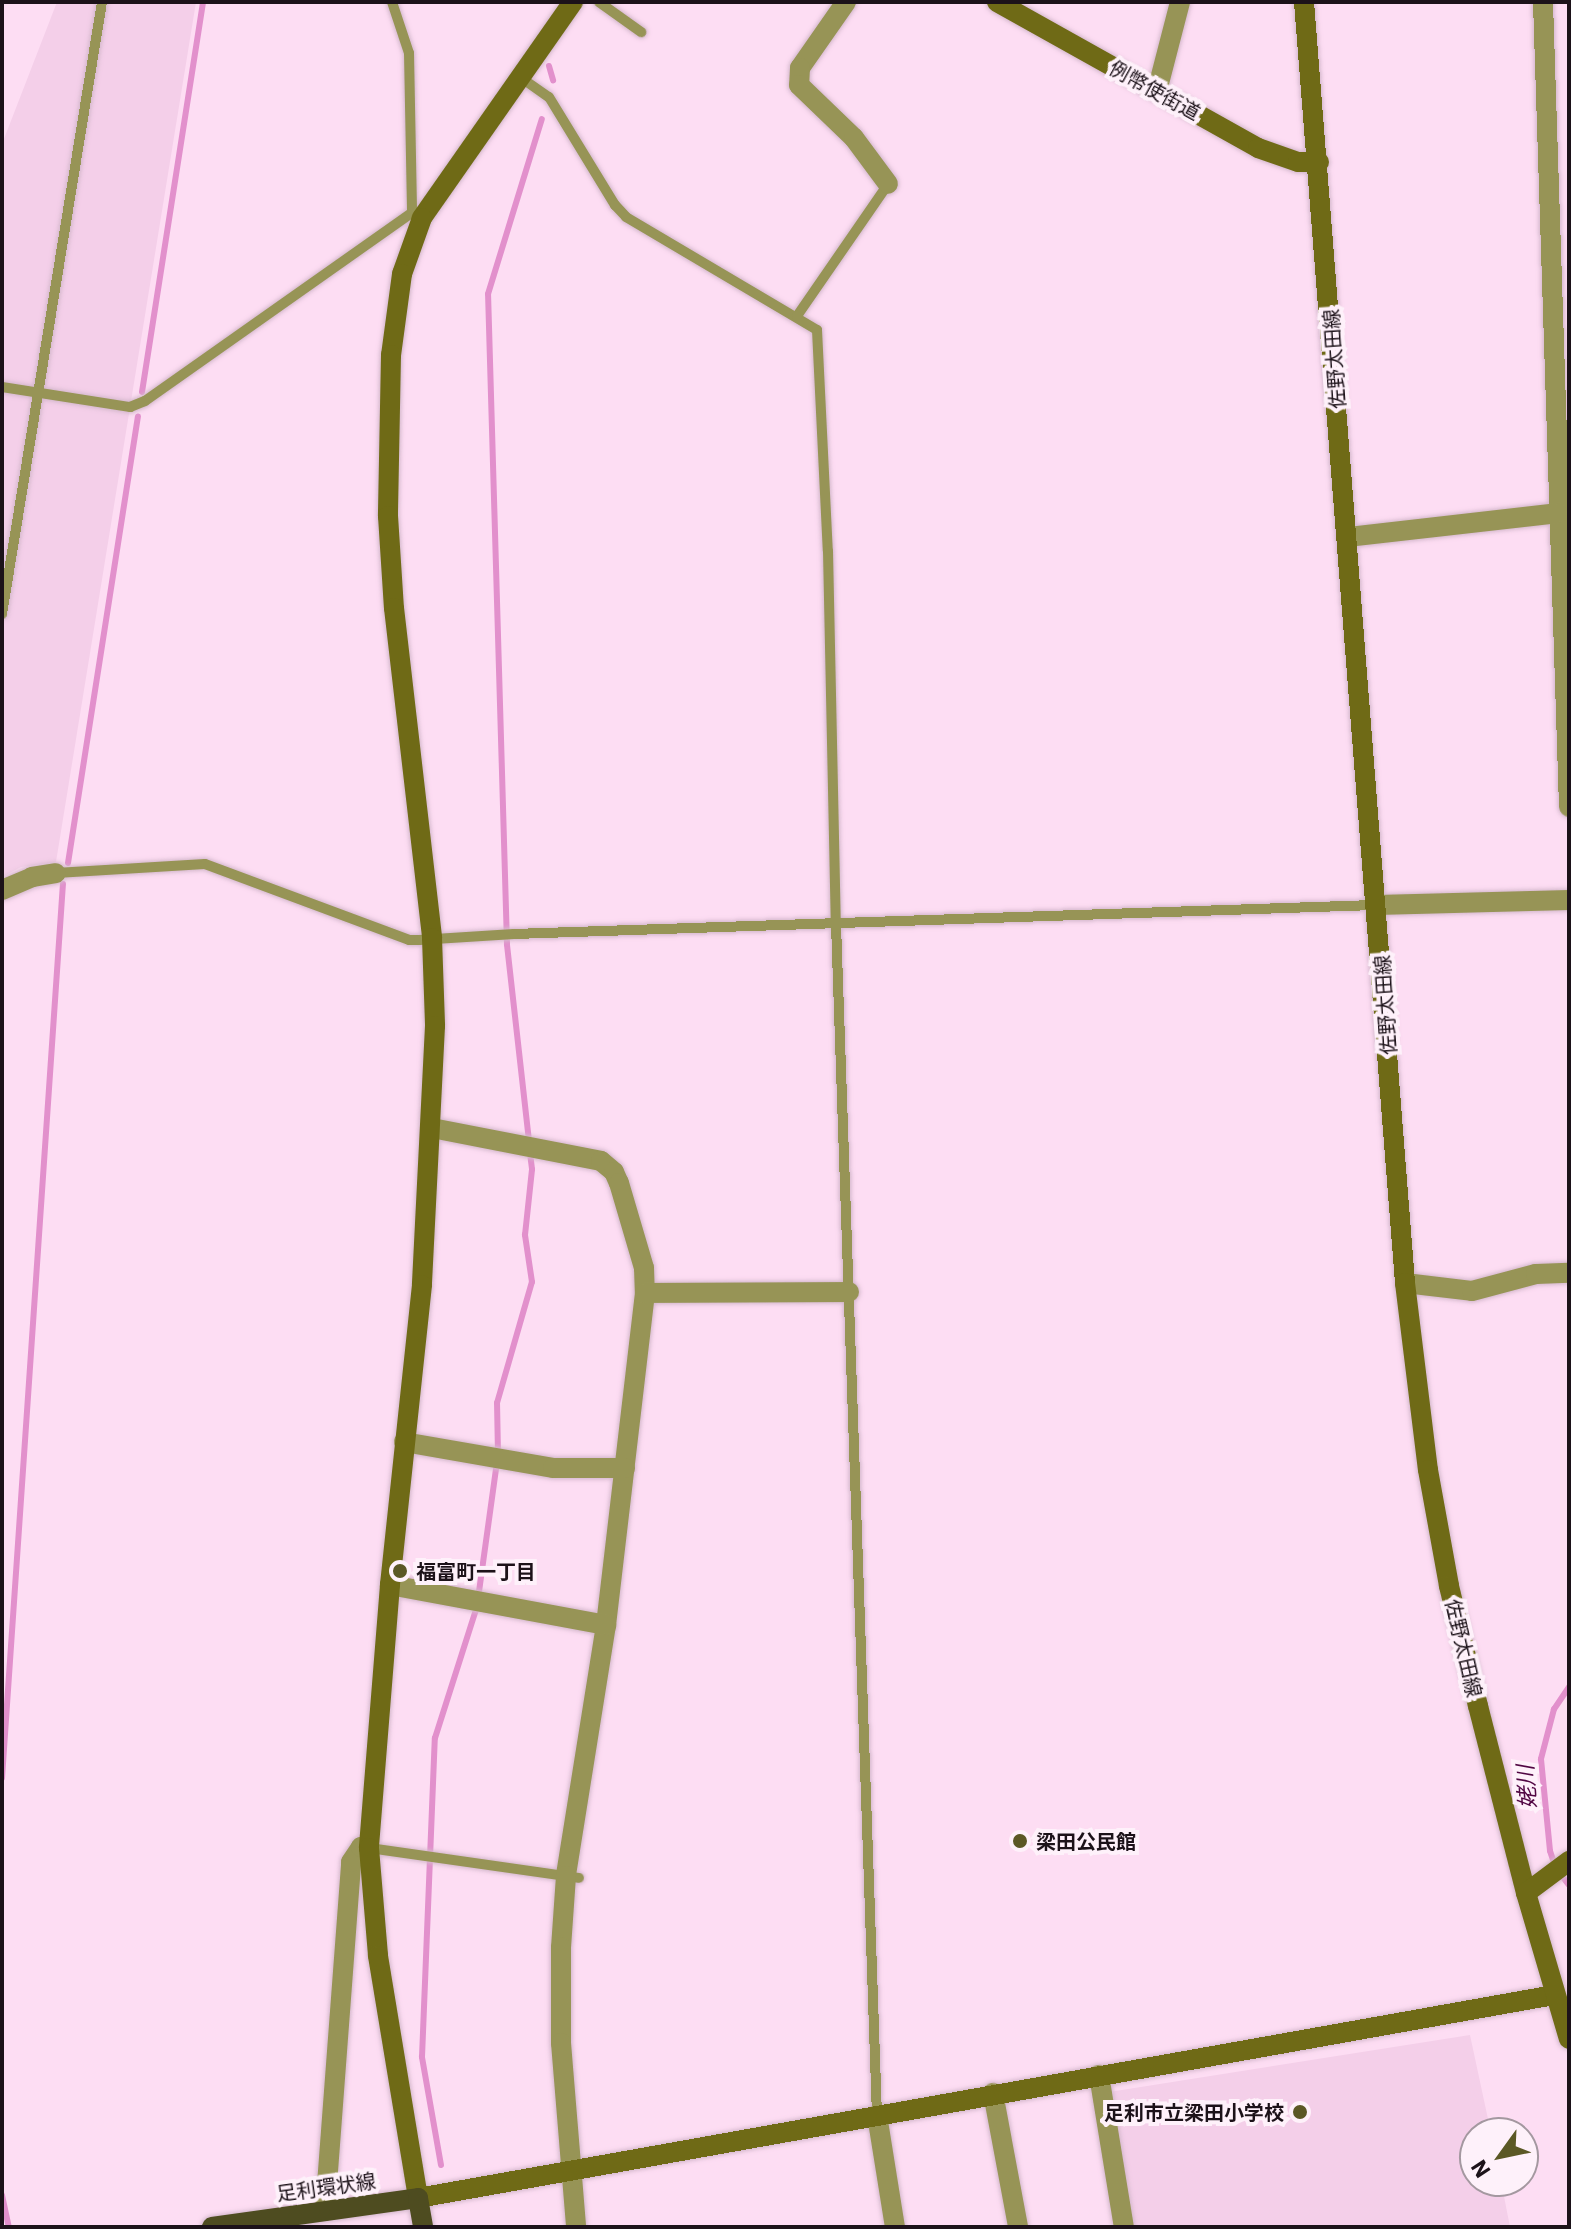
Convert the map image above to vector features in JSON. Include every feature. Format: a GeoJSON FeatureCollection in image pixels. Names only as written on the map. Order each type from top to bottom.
{"type":"FeatureCollection","features":[{"type":"Feature","properties":{"kind":"main road","name":"足利環状線"},"geometry":{"type":"LineString","coordinates":[[212,2227],[418,2198]]}},
{"type":"Feature","properties":{"kind":"main road"},"geometry":{"type":"LineString","coordinates":[[418,2198],[423,2227]]}},
{"type":"Feature","properties":{"kind":"street"},"geometry":{"type":"LineString","coordinates":[[573,2],[417,216],[402,274],[390,386],[388,516],[394,608],[432,938],[435,1026],[422,1285],[390,1585],[369,1848],[378,1956],[418,2198],[1554,1995],[1569,2039]]}},
{"type":"Feature","properties":{"kind":"street"},"geometry":{"type":"LineString","coordinates":[[846,2],[800,68],[799,85],[854,138],[888,184]]}},
{"type":"Feature","properties":{"kind":"street","name":"例幣使街道"},"geometry":{"type":"LineString","coordinates":[[997,2],[1258,148],[1298,162],[1319,162]]}},
{"type":"Feature","properties":{"kind":"street"},"geometry":{"type":"LineString","coordinates":[[1157,91],[1180,2]]}},
{"type":"Feature","properties":{"kind":"street","name":"佐野太田線"},"geometry":{"type":"LineString","coordinates":[[1304,2],[1405,1283],[1428,1470],[1449,1586],[1554,1995]]}},
{"type":"Feature","properties":{"kind":"street"},"geometry":{"type":"LineString","coordinates":[[1543,2],[1569,807]]}},
{"type":"Feature","properties":{"kind":"street"},"geometry":{"type":"LineString","coordinates":[[1348,537],[1558,513]]}},
{"type":"Feature","properties":{"kind":"street"},"geometry":{"type":"LineString","coordinates":[[2,890],[32,877],[56,873]]}},
{"type":"Feature","properties":{"kind":"street"},"geometry":{"type":"LineString","coordinates":[[1377,905],[1569,900]]}},
{"type":"Feature","properties":{"kind":"street"},"geometry":{"type":"LineString","coordinates":[[432,1128],[601,1161],[614,1172],[619,1183],[638,1242],[645,1293],[606,1625],[561,1947],[561,2043],[569,2171],[576,2227]]}},
{"type":"Feature","properties":{"kind":"street"},"geometry":{"type":"LineString","coordinates":[[1405,1283],[1472,1291],[1536,1274],[1569,1273]]}},
{"type":"Feature","properties":{"kind":"street"},"geometry":{"type":"LineString","coordinates":[[645,1293],[849,1292]]}},
{"type":"Feature","properties":{"kind":"street"},"geometry":{"type":"LineString","coordinates":[[404,1442],[553,1468],[625,1468]]}},
{"type":"Feature","properties":{"kind":"street"},"geometry":{"type":"LineString","coordinates":[[390,1585],[606,1625]]}},
{"type":"Feature","properties":{"kind":"street"},"geometry":{"type":"LineString","coordinates":[[325,2211],[351,1862],[361,1847],[369,1848]]}},
{"type":"Feature","properties":{"kind":"street"},"geometry":{"type":"LineString","coordinates":[[1526,1893],[1568,1861]]}},
{"type":"Feature","properties":{"kind":"street"},"geometry":{"type":"LineString","coordinates":[[1099,2075],[1124,2227]]}},
{"type":"Feature","properties":{"kind":"street"},"geometry":{"type":"LineString","coordinates":[[993,2093],[1018,2227]]}},
{"type":"Feature","properties":{"kind":"street"},"geometry":{"type":"LineString","coordinates":[[877,2115],[895,2227]]}},
{"type":"Feature","properties":{"kind":"lane"},"geometry":{"type":"LineString","coordinates":[[2,614],[102,2]]}},
{"type":"Feature","properties":{"kind":"lane"},"geometry":{"type":"LineString","coordinates":[[2,387],[130,407],[145,401],[417,216],[409,53],[392,2]]}},
{"type":"Feature","properties":{"kind":"lane"},"geometry":{"type":"LineString","coordinates":[[599,2],[641,32]]}},
{"type":"Feature","properties":{"kind":"lane"},"geometry":{"type":"LineString","coordinates":[[519,76],[549,97],[615,205],[626,217],[797,316],[817,330],[820,346],[836,924],[877,2115]]}},
{"type":"Feature","properties":{"kind":"lane"},"geometry":{"type":"LineString","coordinates":[[797,316],[888,184]]}},
{"type":"Feature","properties":{"kind":"lane"},"geometry":{"type":"LineString","coordinates":[[56,873],[205,864],[409,940],[1377,905]]}},
{"type":"Feature","properties":{"kind":"lane"},"geometry":{"type":"LineString","coordinates":[[369,1848],[573,1877]]}},
{"type":"Feature","properties":{"kind":"shaded area"},"geometry":{"type":"Polygon","coordinates":[[[57,2],[196,2],[56,862],[21,867],[2,877],[2,144],[57,2]]]}},
{"type":"Feature","properties":{"kind":"shaded area","name":"足利市立梁田小学校"},"geometry":{"type":"Polygon","coordinates":[[[1470,2035],[1488,2117],[1459,2117],[1459,2197],[1504,2197],[1510,2227],[1131,2227],[1109,2092],[1470,2035]]]}},
{"type":"Feature","properties":{"kind":"waterway"},"geometry":{"type":"LineString","coordinates":[[142,392],[203,2]]}},
{"type":"Feature","properties":{"kind":"waterway"},"geometry":{"type":"LineString","coordinates":[[549,66],[553,80]]}},
{"type":"Feature","properties":{"kind":"waterway"},"geometry":{"type":"LineString","coordinates":[[529,1141],[507,944],[488,294],[542,119]]}},
{"type":"Feature","properties":{"kind":"waterway"},"geometry":{"type":"LineString","coordinates":[[68,863],[138,416]]}},
{"type":"Feature","properties":{"kind":"waterway"},"geometry":{"type":"LineString","coordinates":[[2,1778],[63,884]]}},
{"type":"Feature","properties":{"kind":"waterway"},"geometry":{"type":"LineString","coordinates":[[441,2165],[422,2057],[435,1738],[477,1606],[498,1454],[497,1403],[532,1282],[525,1235],[532,1169],[530,1153]]}},
{"type":"Feature","properties":{"kind":"waterway","name":"姥川"},"geometry":{"type":"LineString","coordinates":[[1569,1687],[1554,1709],[1541,1759],[1550,1851],[1556,1868],[1569,1885]]}},
{"type":"Feature","properties":{"kind":"waterway"},"geometry":{"type":"LineString","coordinates":[[2,2195],[9,2227]]}},
{"type":"Feature","properties":{"kind":"place","name":"福富町一丁目"},"geometry":{"type":"Point","coordinates":[400,1571]}},
{"type":"Feature","properties":{"kind":"place","name":"梁田公民館"},"geometry":{"type":"Point","coordinates":[1020,1841]}},
{"type":"Feature","properties":{"kind":"place","name":"足利市立梁田小学校"},"geometry":{"type":"Point","coordinates":[1300,2112]}}]}
